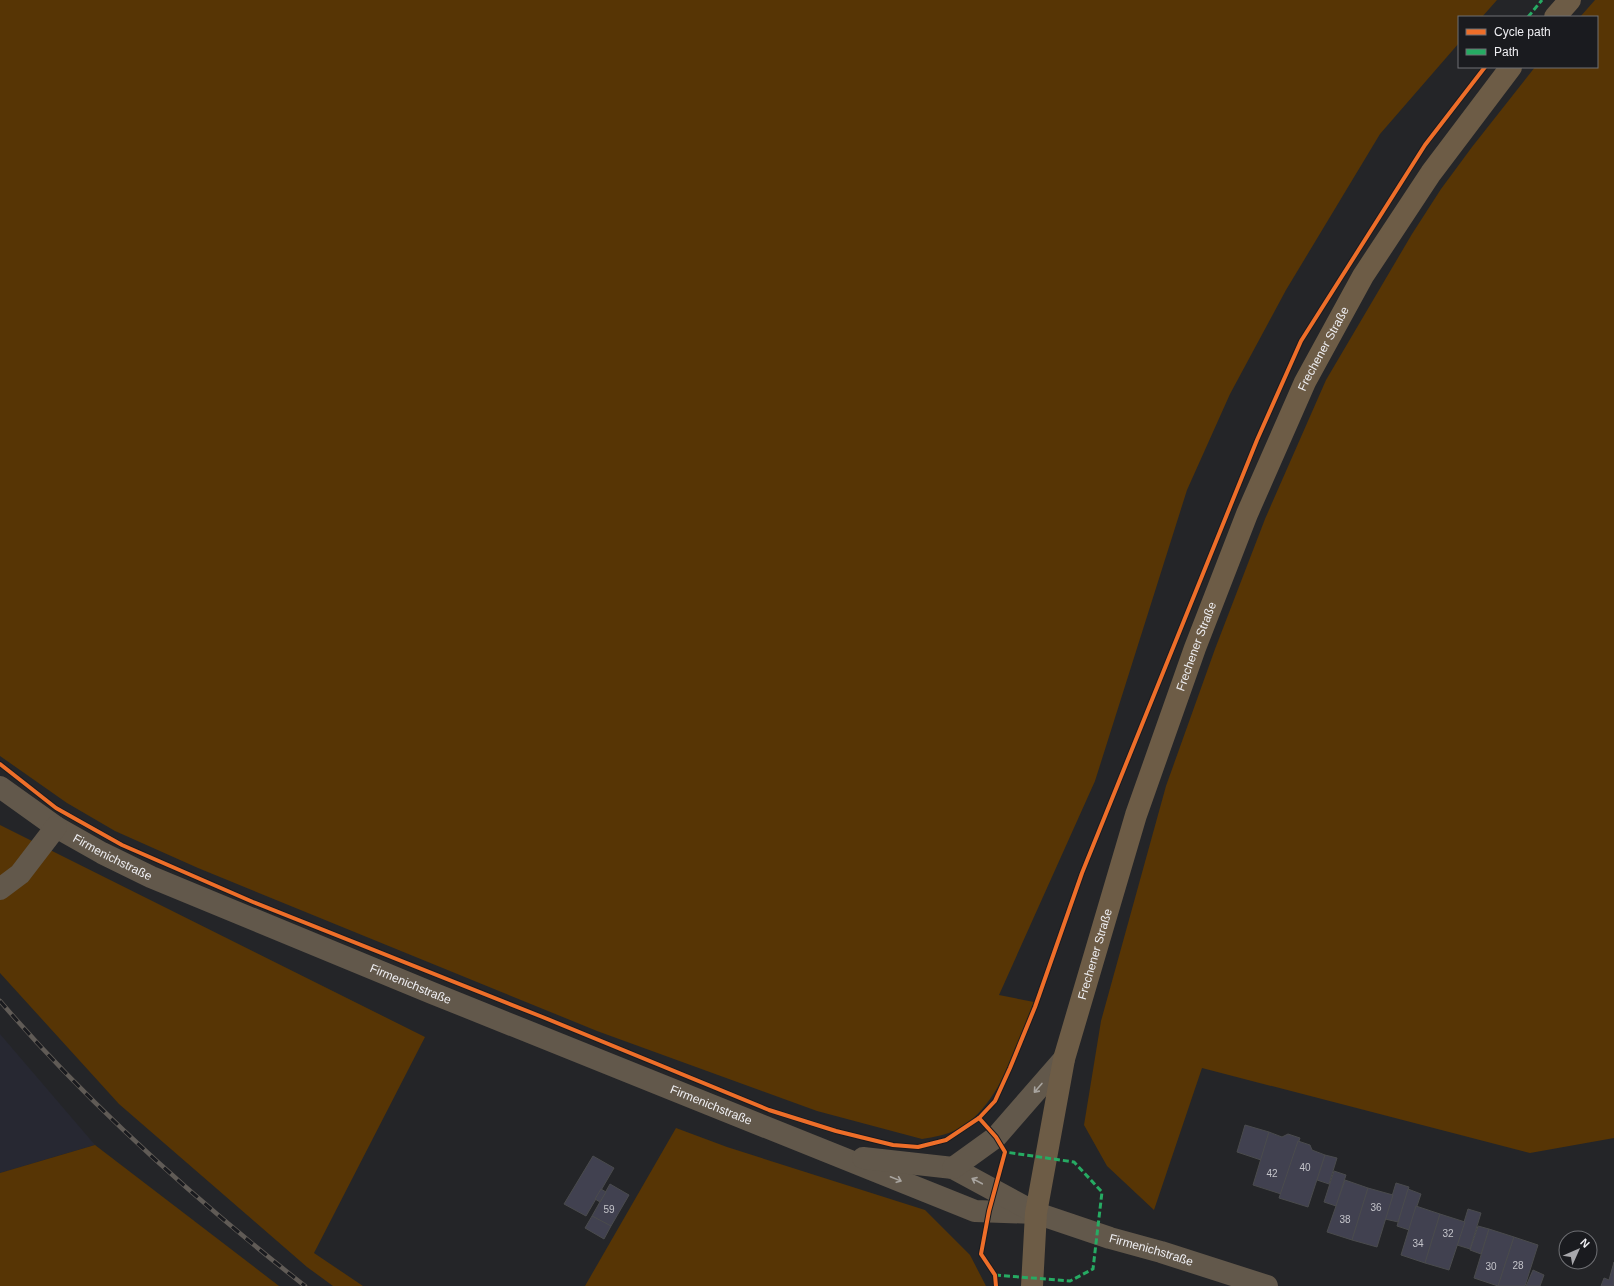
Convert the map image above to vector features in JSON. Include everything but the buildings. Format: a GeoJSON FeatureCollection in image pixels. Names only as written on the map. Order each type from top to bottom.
{"type":"FeatureCollection","features":[{"type":"Feature","properties":{"kind":"main road"},"geometry":{"type":"LineString","coordinates":[[1556,16],[1570,0]]}},
{"type":"Feature","properties":{"kind":"main road","name":"Frechener Straße"},"geometry":{"type":"LineString","coordinates":[[1032,1286],[1036,1212],[1064,1059],[1108,906],[1144,793],[1195,648],[1247,514],[1305,382],[1363,276],[1431,173],[1510,68]]}},
{"type":"Feature","properties":{"kind":"street","name":"Firmenichstraße"},"geometry":{"type":"LineString","coordinates":[[0,787],[56,827],[102,853],[152,877],[417,987],[975,1211],[1036,1212]]}},
{"type":"Feature","properties":{"kind":"street"},"geometry":{"type":"LineString","coordinates":[[0,889],[20,874],[56,827]]}},
{"type":"Feature","properties":{"kind":"street"},"geometry":{"type":"LineString","coordinates":[[953,1168],[996,1137],[1064,1059]]}},
{"type":"Feature","properties":{"kind":"street","name":"Firmenichstraße"},"geometry":{"type":"LineString","coordinates":[[834,1155],[953,1168],[1036,1212],[1110,1238],[1161,1252],[1267,1286]]}},
{"type":"Feature","properties":{"kind":"shaded area"},"geometry":{"type":"Polygon","coordinates":[[[0,0],[1497,0],[1483,16],[1458,16],[1458,44],[1380,134],[1286,290],[1230,394],[1187,490],[1095,781],[999,995],[1034,1002],[1014,1055],[996,1090],[973,1119],[958,1129],[940,1136],[922,1139],[817,1111],[597,1031],[198,868],[115,831],[67,803],[0,756],[0,0]]]}},
{"type":"Feature","properties":{"kind":"shaded area"},"geometry":{"type":"Polygon","coordinates":[[[1595,0],[1614,0],[1614,1138],[1530,1153],[1202,1068],[1154,1210],[1107,1166],[1084,1125],[1101,1021],[1166,786],[1215,649],[1265,519],[1326,380],[1412,234],[1441,189],[1534,68],[1598,68],[1598,16],[1581,16],[1595,0]]]}},
{"type":"Feature","properties":{"kind":"shaded area"},"geometry":{"type":"Polygon","coordinates":[[[0,825],[425,1037],[314,1253],[363,1286],[333,1286],[307,1267],[119,1104],[0,973],[0,825]]]}},
{"type":"Feature","properties":{"kind":"shaded area"},"geometry":{"type":"Polygon","coordinates":[[[0,1034],[95,1145],[0,1173],[0,1034]]]}},
{"type":"Feature","properties":{"kind":"shaded area"},"geometry":{"type":"Polygon","coordinates":[[[676,1128],[727,1147],[925,1210],[970,1255],[986,1286],[585,1286],[676,1128]]]}},
{"type":"Feature","properties":{"kind":"shaded area"},"geometry":{"type":"Polygon","coordinates":[[[95,1145],[279,1286],[0,1286],[0,1173],[95,1145]]]}},
{"type":"Feature","properties":{"kind":"railway"},"geometry":{"type":"LineString","coordinates":[[0,1001],[34,1040],[145,1151],[224,1220],[305,1286]]}},
{"type":"Feature","properties":{"kind":"marked path"},"geometry":{"type":"LineString","coordinates":[[1529,16],[1542,0]]}},
{"type":"Feature","properties":{"kind":"marked path"},"geometry":{"type":"LineString","coordinates":[[995,1275],[1070,1281],[1093,1269],[1102,1192],[1074,1162],[1005,1152]]}},
{"type":"Feature","properties":{"kind":"cycle path"},"geometry":{"type":"LineString","coordinates":[[0,764],[56,808],[122,845],[253,902],[540,1016],[769,1110],[836,1131],[893,1145],[918,1147],[946,1140],[979,1118],[995,1101],[1010,1068],[1035,1007],[1082,873],[1257,440],[1301,341],[1425,145],[1484,68]]}},
{"type":"Feature","properties":{"kind":"cycle path"},"geometry":{"type":"LineString","coordinates":[[979,1118],[996,1137],[1005,1152],[989,1211],[981,1254],[995,1275],[996,1286]]}}]}
